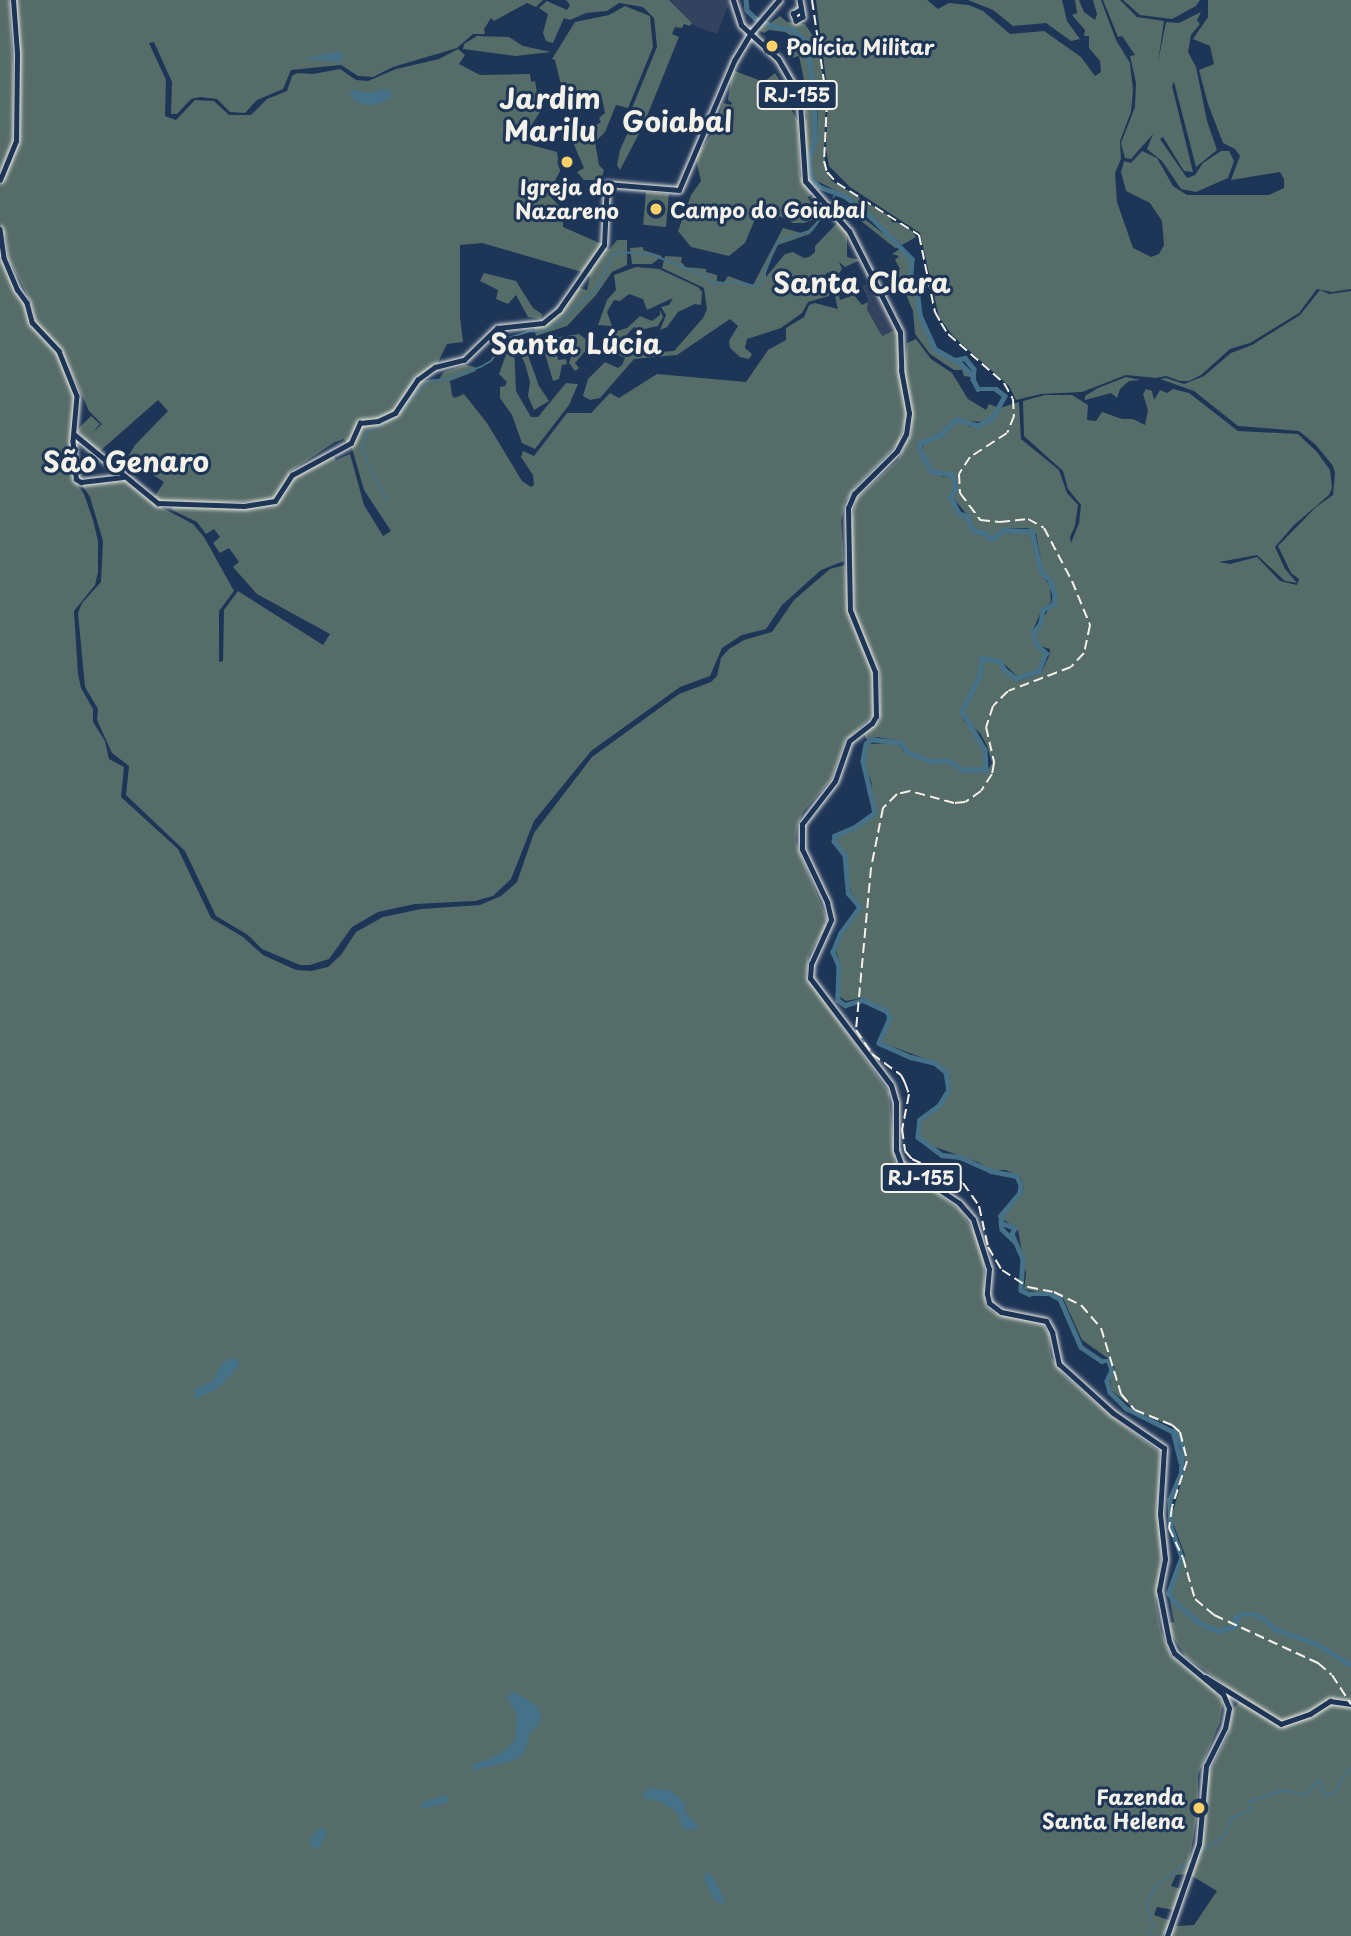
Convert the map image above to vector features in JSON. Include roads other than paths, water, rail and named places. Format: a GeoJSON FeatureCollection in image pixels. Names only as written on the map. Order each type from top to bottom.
{"type":"FeatureCollection","features":[{"type":"Feature","properties":{"kind":"main road","name":"RJ-155"},"geometry":{"type":"LineString","coordinates":[[733,0],[738,20],[777,57],[794,87],[800,112],[804,178],[849,231],[900,332],[901,370],[909,413],[906,434],[897,451],[852,497],[848,508],[850,610],[875,672],[876,716],[872,723],[849,741],[835,781],[802,824],[802,849],[827,902],[831,920],[811,964],[810,978],[891,1085],[896,1102],[896,1150],[901,1164],[959,1203],[972,1219],[989,1269],[987,1294],[992,1306],[1004,1313],[1046,1321],[1051,1329],[1059,1364],[1113,1413],[1163,1446],[1165,1462],[1160,1514],[1165,1559],[1160,1600],[1172,1650],[1223,1693],[1229,1714],[1206,1766],[1199,1844],[1167,1936]]}},
{"type":"Feature","properties":{"kind":"street"},"geometry":{"type":"LineString","coordinates":[[0,180],[16,141],[17,53],[13,0]]}},
{"type":"Feature","properties":{"kind":"street"},"geometry":{"type":"LineString","coordinates":[[74,434],[158,503],[201,506],[268,503],[278,498],[292,475],[353,441],[360,423],[378,421],[395,413],[417,380],[435,367],[464,360],[497,328],[543,323],[559,310],[604,245],[607,184],[679,190],[731,66],[750,34],[779,0]]}},
{"type":"Feature","properties":{"kind":"street"},"geometry":{"type":"LineString","coordinates":[[800,0],[801,9]]}},
{"type":"Feature","properties":{"kind":"street"},"geometry":{"type":"LineString","coordinates":[[0,229],[4,258],[17,289],[27,303],[33,326],[55,345],[68,370],[78,401],[74,467],[78,482],[124,477]]}},
{"type":"Feature","properties":{"kind":"street"},"geometry":{"type":"LineString","coordinates":[[1199,1674],[1281,1724],[1310,1714],[1330,1701],[1351,1704]]}},
{"type":"Feature","properties":{"kind":"waterway"},"geometry":{"type":"LineString","coordinates":[[746,0],[747,10],[755,18],[772,26],[793,30],[807,42],[815,104],[815,141],[809,160],[812,179],[820,187],[845,196],[872,218],[912,259],[911,275],[917,289],[920,315],[935,349],[955,360],[965,358],[974,369],[973,379],[978,389],[996,389],[1005,396],[993,418],[978,426],[957,420],[939,436],[920,443],[920,451],[932,472],[952,474],[956,488],[951,498],[959,513],[967,516],[973,530],[992,539],[1004,530],[1032,531],[1041,571],[1050,580],[1055,595],[1054,604],[1043,610],[1041,623],[1033,634],[1038,646],[1046,653],[1039,671],[1016,679],[1004,670],[1000,662],[982,658],[980,676],[962,711],[985,750],[986,770],[962,770],[948,761],[930,762],[907,752],[901,743],[871,740],[866,744],[863,761],[875,813],[854,828],[835,836],[834,841],[845,855],[848,893],[860,907],[841,933],[833,952],[839,966],[838,1000],[845,1005],[863,1000],[887,1011],[890,1018],[879,1043],[911,1057],[935,1063],[946,1072],[949,1090],[939,1106],[920,1120],[918,1137],[942,1155],[960,1157],[991,1171],[1017,1176],[1021,1185],[1020,1193],[1001,1216],[1002,1223],[1015,1228],[1012,1234],[1023,1259],[1021,1290],[1029,1294],[1051,1294],[1060,1299],[1081,1347],[1102,1361],[1109,1361],[1112,1370],[1107,1381],[1110,1392],[1126,1408],[1178,1434],[1183,1448],[1181,1474],[1170,1500],[1171,1527],[1182,1557],[1169,1593],[1174,1601],[1199,1623],[1218,1631],[1236,1626],[1235,1618],[1241,1614],[1254,1614],[1265,1619],[1275,1629],[1315,1643],[1351,1665]]}},
{"type":"Feature","properties":{"kind":"waterway"},"geometry":{"type":"LineString","coordinates":[[387,500],[367,463],[363,447],[367,433],[395,417],[428,381],[447,379],[482,366],[491,361],[506,339],[529,331],[542,332],[558,323],[599,286],[612,255],[621,252],[653,255],[705,276],[714,284],[736,282],[755,286],[761,283],[777,242],[812,230],[830,206],[836,192]]}},
{"type":"Feature","properties":{"kind":"waterway"},"geometry":{"type":"LineString","coordinates":[[957,360],[973,376]]}},
{"type":"Feature","properties":{"kind":"waterway"},"geometry":{"type":"LineString","coordinates":[[1001,1221],[1002,1229],[1014,1241]]}},
{"type":"Feature","properties":{"kind":"waterway"},"geometry":{"type":"LineString","coordinates":[[1173,1431],[1181,1462]]}},
{"type":"Feature","properties":{"kind":"waterway"},"geometry":{"type":"LineString","coordinates":[[1199,1853],[1225,1835],[1232,1818],[1250,1811],[1250,1801],[1283,1790],[1306,1795],[1320,1779],[1324,1795],[1330,1795],[1337,1791],[1341,1778],[1351,1768]]}},
{"type":"Feature","properties":{"kind":"waterway"},"geometry":{"type":"LineString","coordinates":[[1148,1936],[1153,1927],[1147,1906],[1155,1886],[1191,1861]]}},
{"type":"Feature","properties":{"kind":"railway"},"geometry":{"type":"LineString","coordinates":[[812,0],[827,102],[824,161],[827,172],[837,183],[919,235],[935,312],[941,323],[948,334],[1004,383],[1013,399],[1014,416],[1007,433],[970,457],[959,474],[960,493],[980,520],[1000,522],[1028,519],[1044,528],[1072,581],[1090,625],[1084,653],[1071,667],[1008,691],[993,706],[986,727],[994,763],[992,774],[981,791],[965,802],[954,803],[910,791],[897,794],[883,808],[871,868],[856,1030],[872,1054],[901,1075],[905,1083],[909,1094],[902,1129],[905,1151],[912,1159],[963,1183],[979,1206],[988,1247],[1002,1270],[1028,1287],[1054,1292],[1081,1305],[1101,1328],[1121,1394],[1135,1410],[1172,1425],[1180,1432],[1187,1461],[1172,1507],[1169,1528],[1183,1558],[1195,1599],[1214,1615],[1318,1663],[1332,1675],[1351,1704]]}},
{"type":"Feature","properties":{"kind":"place","name":"Polícia Militar"},"geometry":{"type":"Point","coordinates":[772,46]}},
{"type":"Feature","properties":{"kind":"place","name":"Igreja do Nazareno"},"geometry":{"type":"Point","coordinates":[567,162]}},
{"type":"Feature","properties":{"kind":"place","name":"Campo do Goiabal"},"geometry":{"type":"Point","coordinates":[656,209]}},
{"type":"Feature","properties":{"kind":"place","name":"Fazenda Santa Helena"},"geometry":{"type":"Point","coordinates":[1199,1808]}},
{"type":"Feature","properties":{"kind":"district","name":"Jardim Marilu"},"geometry":{"type":"Point","coordinates":[550,114]}},
{"type":"Feature","properties":{"kind":"district","name":"Goiabal"},"geometry":{"type":"Point","coordinates":[677,121]}},
{"type":"Feature","properties":{"kind":"district","name":"Santa Clara"},"geometry":{"type":"Point","coordinates":[862,282]}},
{"type":"Feature","properties":{"kind":"district","name":"Santa Lúcia"},"geometry":{"type":"Point","coordinates":[576,343]}},
{"type":"Feature","properties":{"kind":"district","name":"São Genaro"},"geometry":{"type":"Point","coordinates":[126,461]}}]}
